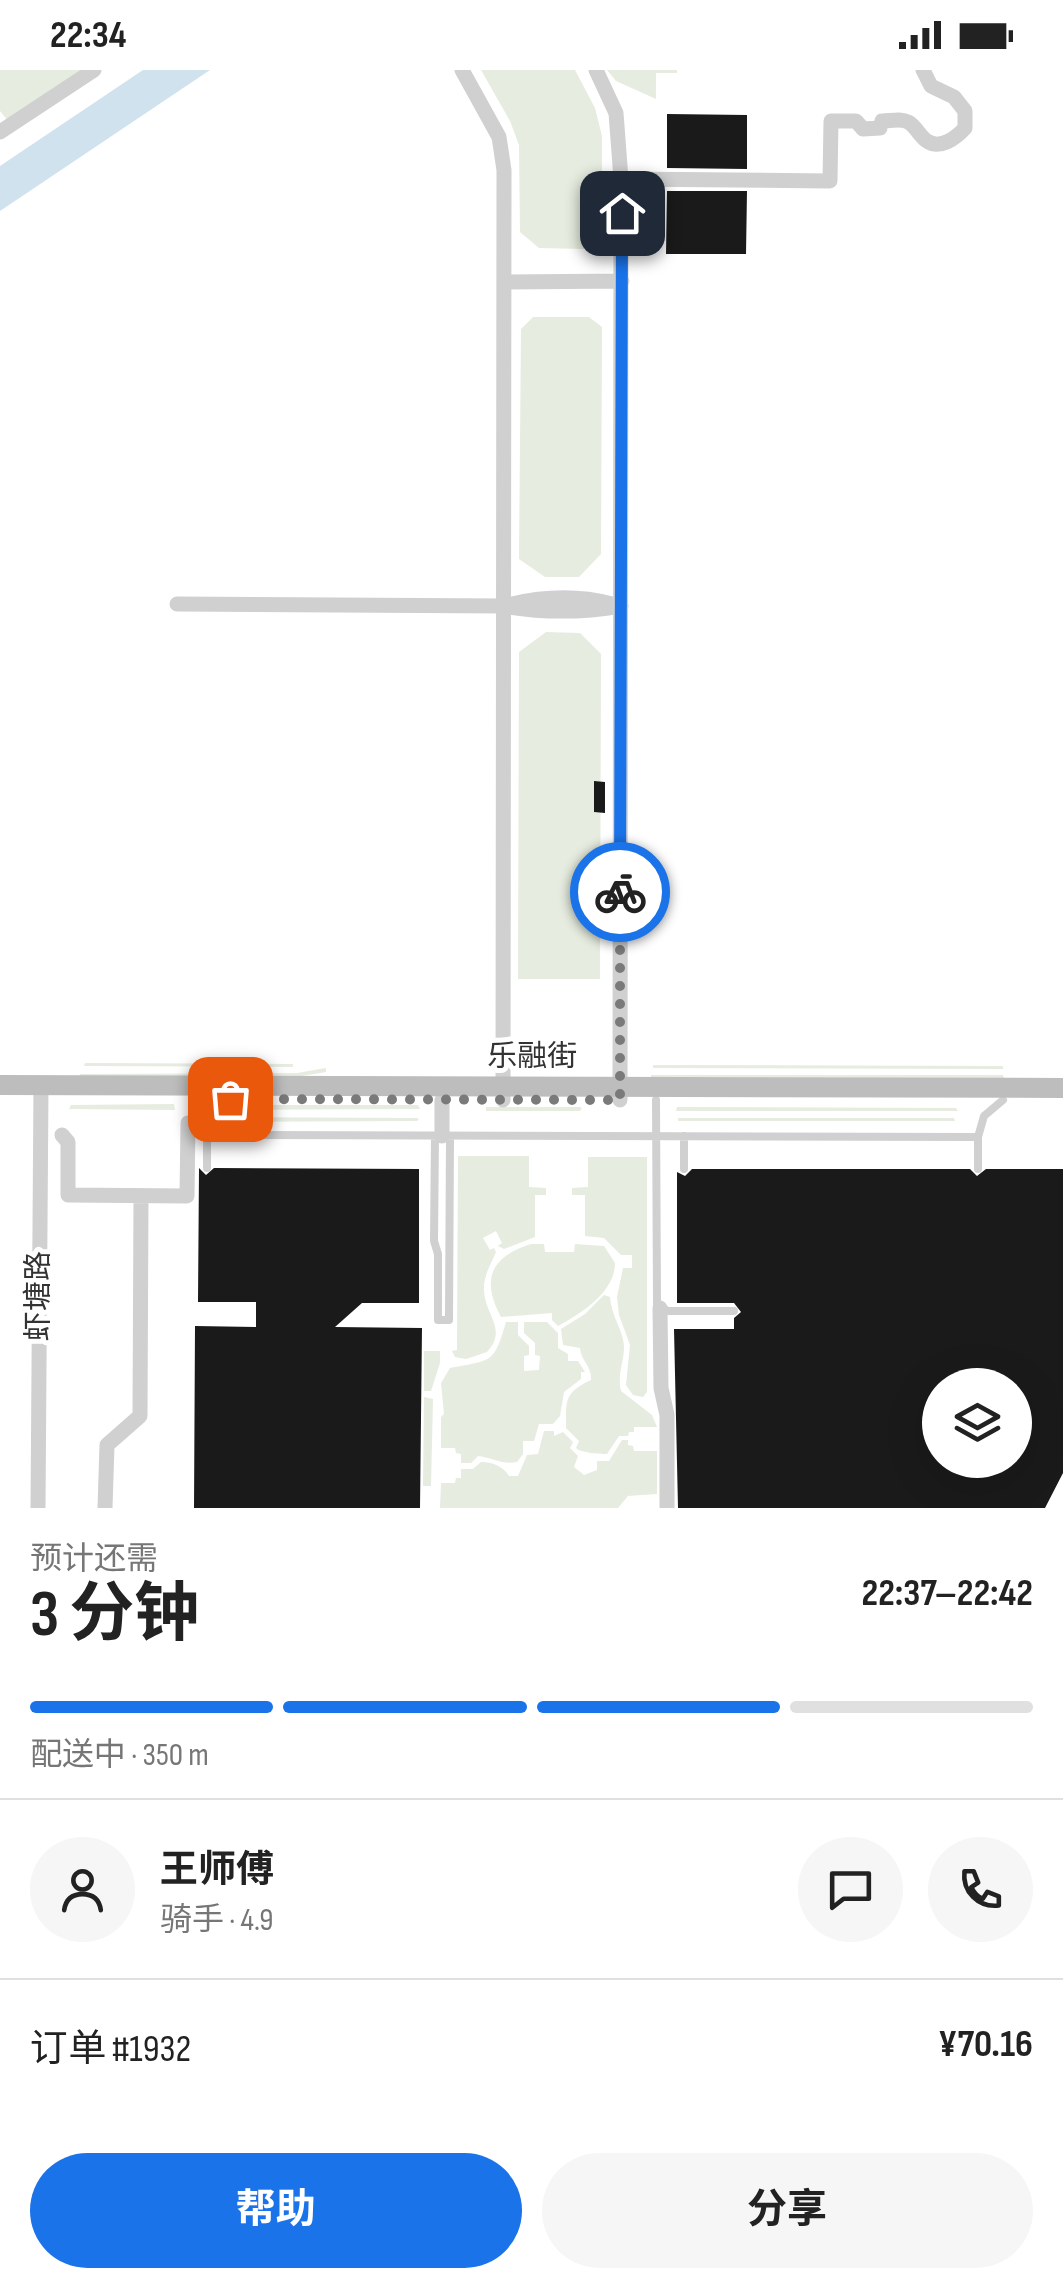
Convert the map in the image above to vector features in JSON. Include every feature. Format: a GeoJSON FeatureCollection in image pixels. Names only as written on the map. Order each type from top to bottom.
{"type":"FeatureCollection","features":[{"type":"Feature","properties":{"kind":"street"},"geometry":{"type":"LineString","coordinates":[[0,132],[94,70]]}},
{"type":"Feature","properties":{"kind":"street"},"geometry":{"type":"LineString","coordinates":[[462,70],[502,148],[503,1093]]}},
{"type":"Feature","properties":{"kind":"street"},"geometry":{"type":"LineString","coordinates":[[596,70],[616,112],[621,178],[620,1093]]}},
{"type":"Feature","properties":{"kind":"street"},"geometry":{"type":"LineString","coordinates":[[621,178],[830,181],[831,120],[856,121],[863,130],[900,120],[908,122],[926,141],[935,144],[952,140],[965,128],[965,111],[954,97],[931,86],[924,70]]}},
{"type":"Feature","properties":{"kind":"street"},"geometry":{"type":"LineString","coordinates":[[504,282],[622,281]]}},
{"type":"Feature","properties":{"kind":"street"},"geometry":{"type":"LineString","coordinates":[[177,604],[503,606],[538,598],[588,597],[621,606]]}},
{"type":"Feature","properties":{"kind":"street","name":"乐融街"},"geometry":{"type":"LineString","coordinates":[[0,1085],[40,1092],[620,1093],[1063,1088]]}},
{"type":"Feature","properties":{"kind":"street","name":"乐融街"},"geometry":{"type":"LineString","coordinates":[[0,1099],[40,1092]]}},
{"type":"Feature","properties":{"kind":"street","name":"虾塘路"},"geometry":{"type":"LineString","coordinates":[[38,1508],[40,1092]]}},
{"type":"Feature","properties":{"kind":"street","name":"乐融街"},"geometry":{"type":"LineString","coordinates":[[207,1092],[442,1100],[503,1093]]}},
{"type":"Feature","properties":{"kind":"street","name":"乐融街"},"geometry":{"type":"LineString","coordinates":[[620,1093],[656,1100],[1063,1101]]}},
{"type":"Feature","properties":{"kind":"street"},"geometry":{"type":"LineString","coordinates":[[442,1100],[443,1136]]}},
{"type":"Feature","properties":{"kind":"street"},"geometry":{"type":"LineString","coordinates":[[62,1135],[68,1142],[68,1195],[188,1196],[188,1123]]}},
{"type":"Feature","properties":{"kind":"street"},"geometry":{"type":"LineString","coordinates":[[104,1508],[106,1445],[140,1416],[141,1197]]}},
{"type":"Feature","properties":{"kind":"street"},"geometry":{"type":"LineString","coordinates":[[660,1308],[667,1508]]}},
{"type":"Feature","properties":{"kind":"lane"},"geometry":{"type":"LineString","coordinates":[[207,1092],[207,1168]]}},
{"type":"Feature","properties":{"kind":"lane"},"geometry":{"type":"LineString","coordinates":[[656,1100],[656,1301],[660,1308],[734,1311]]}},
{"type":"Feature","properties":{"kind":"lane"},"geometry":{"type":"LineString","coordinates":[[978,1169],[978,1137],[984,1116],[1003,1100]]}},
{"type":"Feature","properties":{"kind":"lane"},"geometry":{"type":"LineString","coordinates":[[207,1135],[978,1137]]}},
{"type":"Feature","properties":{"kind":"lane"},"geometry":{"type":"LineString","coordinates":[[443,1136],[449,1320],[438,1320],[438,1254],[434,1240],[443,1136]]}},
{"type":"Feature","properties":{"kind":"lane"},"geometry":{"type":"LineString","coordinates":[[684,1136],[684,1169]]}},
{"type":"Feature","properties":{"kind":"shaded area"},"geometry":{"type":"Polygon","coordinates":[[[0,70],[85,70],[8,121],[0,111],[0,70]]]}},
{"type":"Feature","properties":{"kind":"shaded area"},"geometry":{"type":"Polygon","coordinates":[[[481,70],[575,70],[595,108],[602,136],[602,232],[584,249],[539,248],[520,232],[519,145],[481,70]]]}},
{"type":"Feature","properties":{"kind":"shaded area"},"geometry":{"type":"Polygon","coordinates":[[[607,70],[677,73],[656,73],[656,99],[616,81],[607,70]]]}},
{"type":"Feature","properties":{"kind":"shaded area"},"geometry":{"type":"Polygon","coordinates":[[[533,317],[589,317],[602,327],[601,554],[579,577],[545,577],[519,559],[521,329],[533,317]]]}},
{"type":"Feature","properties":{"kind":"shaded area"},"geometry":{"type":"Polygon","coordinates":[[[546,632],[580,633],[601,654],[600,979],[518,979],[519,652],[546,632]]]}},
{"type":"Feature","properties":{"kind":"shaded area"},"geometry":{"type":"Polygon","coordinates":[[[293,1064],[293,1067],[84,1066],[293,1064]]]}},
{"type":"Feature","properties":{"kind":"shaded area"},"geometry":{"type":"Polygon","coordinates":[[[1003,1066],[1003,1069],[653,1068],[1003,1066]]]}},
{"type":"Feature","properties":{"kind":"shaded area"},"geometry":{"type":"Polygon","coordinates":[[[326,1068],[326,1072],[289,1078],[80,1077],[297,1073],[326,1068]]]}},
{"type":"Feature","properties":{"kind":"shaded area"},"geometry":{"type":"Polygon","coordinates":[[[1003,1075],[1004,1079],[651,1077],[1003,1075]]]}},
{"type":"Feature","properties":{"kind":"shaded area"},"geometry":{"type":"Polygon","coordinates":[[[174,1104],[175,1110],[69,1109],[71,1105],[174,1104]]]}},
{"type":"Feature","properties":{"kind":"shaded area"},"geometry":{"type":"Polygon","coordinates":[[[227,1105],[418,1105],[420,1109],[227,1110],[227,1105]]]}},
{"type":"Feature","properties":{"kind":"shaded area"},"geometry":{"type":"Polygon","coordinates":[[[486,1107],[580,1107],[582,1108],[486,1111],[486,1107]]]}},
{"type":"Feature","properties":{"kind":"shaded area"},"geometry":{"type":"Polygon","coordinates":[[[677,1107],[956,1108],[958,1111],[676,1111],[677,1107]]]}},
{"type":"Feature","properties":{"kind":"shaded area"},"geometry":{"type":"Polygon","coordinates":[[[230,1117],[417,1118],[419,1119],[230,1122],[230,1117]]]}},
{"type":"Feature","properties":{"kind":"shaded area"},"geometry":{"type":"Polygon","coordinates":[[[954,1118],[955,1121],[678,1121],[954,1118]]]}},
{"type":"Feature","properties":{"kind":"shaded area"},"geometry":{"type":"Polygon","coordinates":[[[458,1156],[529,1156],[529,1187],[546,1188],[546,1195],[535,1195],[535,1237],[504,1249],[498,1246],[502,1243],[496,1231],[483,1238],[490,1250],[494,1248],[496,1252],[484,1286],[496,1336],[487,1352],[466,1359],[455,1357],[452,1351],[457,1350],[458,1156]]]}},
{"type":"Feature","properties":{"kind":"shaded area"},"geometry":{"type":"Polygon","coordinates":[[[588,1157],[647,1157],[647,1392],[643,1397],[633,1395],[626,1385],[630,1345],[617,1297],[623,1268],[632,1268],[632,1255],[621,1255],[604,1238],[585,1236],[585,1195],[572,1195],[572,1188],[588,1187],[588,1157]]]}},
{"type":"Feature","properties":{"kind":"shaded area"},"geometry":{"type":"Polygon","coordinates":[[[531,1244],[544,1244],[545,1252],[574,1252],[575,1244],[604,1246],[615,1263],[614,1274],[587,1308],[558,1326],[552,1313],[501,1317],[491,1292],[493,1272],[506,1256],[531,1244]]]}},
{"type":"Feature","properties":{"kind":"shaded area"},"geometry":{"type":"Polygon","coordinates":[[[604,1295],[610,1297],[623,1341],[621,1391],[652,1415],[657,1427],[634,1427],[628,1436],[619,1436],[607,1454],[578,1450],[579,1441],[566,1428],[568,1398],[591,1380],[591,1375],[580,1348],[563,1345],[561,1329],[585,1314],[604,1295]]]}},
{"type":"Feature","properties":{"kind":"shaded area"},"geometry":{"type":"Polygon","coordinates":[[[506,1322],[518,1322],[518,1335],[529,1346],[524,1371],[539,1370],[540,1356],[535,1355],[535,1343],[524,1333],[524,1322],[547,1322],[558,1333],[558,1348],[568,1354],[568,1361],[578,1361],[585,1372],[564,1392],[560,1416],[553,1424],[539,1424],[534,1441],[523,1441],[523,1454],[517,1462],[478,1456],[471,1463],[461,1463],[461,1454],[455,1448],[441,1448],[441,1383],[450,1368],[489,1358],[498,1346],[506,1322]]]}},
{"type":"Feature","properties":{"kind":"shaded area"},"geometry":{"type":"Polygon","coordinates":[[[424,1351],[440,1351],[431,1391],[424,1391],[424,1351]]]}},
{"type":"Feature","properties":{"kind":"shaded area"},"geometry":{"type":"Polygon","coordinates":[[[424,1397],[433,1399],[431,1486],[423,1486],[424,1397]]]}},
{"type":"Feature","properties":{"kind":"shaded area"},"geometry":{"type":"Polygon","coordinates":[[[544,1431],[554,1431],[554,1436],[563,1432],[573,1442],[570,1448],[578,1456],[574,1467],[584,1475],[597,1470],[597,1461],[609,1461],[622,1440],[628,1440],[634,1451],[657,1451],[657,1494],[628,1496],[618,1508],[440,1508],[441,1483],[455,1483],[456,1478],[461,1478],[461,1469],[473,1469],[485,1462],[500,1467],[509,1476],[518,1476],[527,1455],[538,1454],[544,1431]]]}},
{"type":"Feature","properties":{"kind":"water"},"geometry":{"type":"Polygon","coordinates":[[[143,70],[210,70],[0,211],[0,166],[143,70]]]}},
{"type":"Feature","properties":{"kind":"building"},"geometry":{"type":"Polygon","coordinates":[[[667,114],[747,115],[747,169],[667,168],[667,114]]]}},
{"type":"Feature","properties":{"kind":"building"},"geometry":{"type":"Polygon","coordinates":[[[667,191],[747,191],[746,254],[666,254],[667,191]]]}},
{"type":"Feature","properties":{"kind":"building"},"geometry":{"type":"Polygon","coordinates":[[[594,781],[605,782],[605,813],[594,812],[594,781]]]}},
{"type":"Feature","properties":{"kind":"building"},"geometry":{"type":"Polygon","coordinates":[[[199,1168],[206,1175],[214,1168],[419,1169],[419,1303],[362,1303],[335,1327],[422,1328],[420,1508],[194,1508],[195,1326],[256,1327],[256,1302],[198,1302],[199,1168]]]}},
{"type":"Feature","properties":{"kind":"building"},"geometry":{"type":"Polygon","coordinates":[[[692,1169],[970,1169],[977,1176],[986,1169],[1063,1169],[1063,1473],[1045,1508],[678,1508],[674,1329],[734,1329],[734,1318],[741,1312],[734,1303],[677,1303],[677,1172],[685,1176],[692,1169]]]}},
{"type":"Feature","properties":{"kind":"way so far"},"geometry":{"type":"LineString","coordinates":[[230,1099],[620,1100],[620,892]]}},
{"type":"Feature","properties":{"kind":"route"},"geometry":{"type":"LineString","coordinates":[[620,892],[622,213]]}}]}
